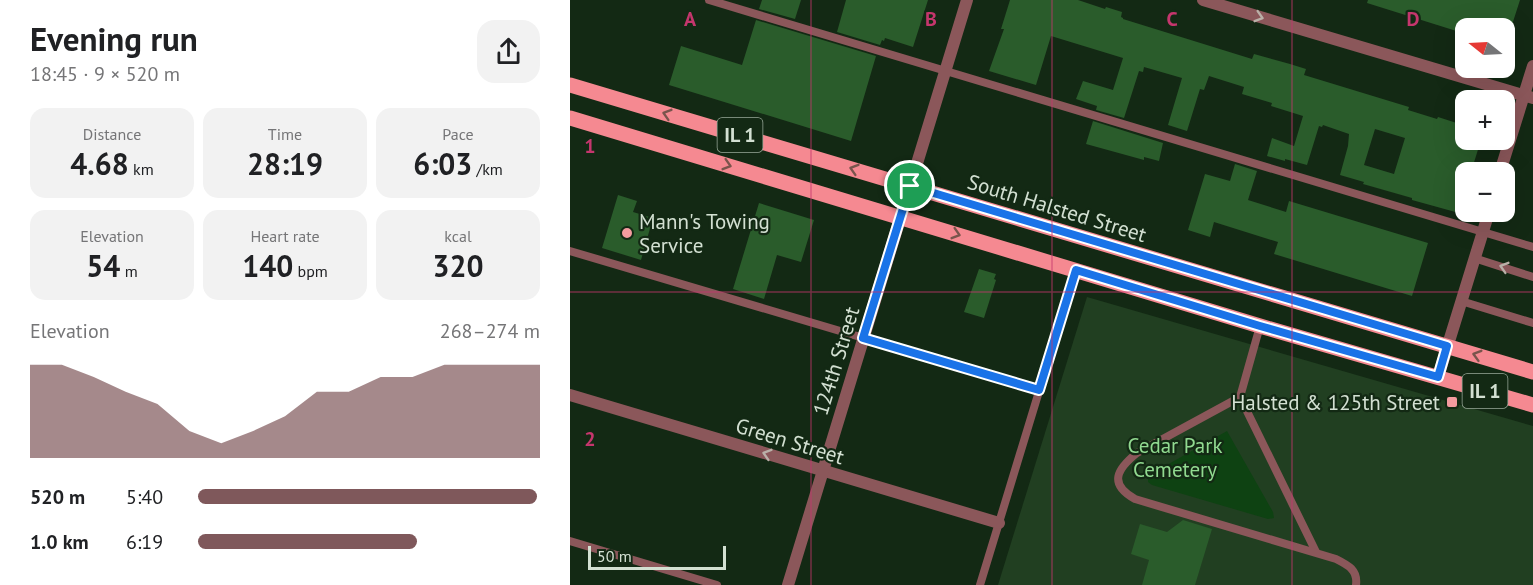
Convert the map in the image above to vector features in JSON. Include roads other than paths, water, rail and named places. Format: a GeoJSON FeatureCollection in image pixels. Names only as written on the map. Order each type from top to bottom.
{"type":"FeatureCollection","features":[{"type":"Feature","properties":{"kind":"main road","name":"South Halsted Street"},"geometry":{"type":"LineString","coordinates":[[570,85],[1533,372]]}},
{"type":"Feature","properties":{"kind":"main road","name":"IL 1"},"geometry":{"type":"LineString","coordinates":[[570,118],[1260,326],[1533,405]]}},
{"type":"Feature","properties":{"kind":"street","name":"124th Street"},"geometry":{"type":"LineString","coordinates":[[788,585],[967,0]]}},
{"type":"Feature","properties":{"kind":"street"},"geometry":{"type":"LineString","coordinates":[[1203,0],[1528,97]]}},
{"type":"Feature","properties":{"kind":"street"},"geometry":{"type":"LineString","coordinates":[[1504,162],[1528,97],[1533,66]]}},
{"type":"Feature","properties":{"kind":"street"},"geometry":{"type":"LineString","coordinates":[[1438,377],[1486,222]]}},
{"type":"Feature","properties":{"kind":"street","name":"Green Street"},"geometry":{"type":"LineString","coordinates":[[570,395],[999,523]]}},
{"type":"Feature","properties":{"kind":"lane"},"geometry":{"type":"LineString","coordinates":[[709,0],[1533,247]]}},
{"type":"Feature","properties":{"kind":"lane"},"geometry":{"type":"LineString","coordinates":[[570,250],[1039,390]]}},
{"type":"Feature","properties":{"kind":"lane"},"geometry":{"type":"LineString","coordinates":[[1474,258],[1533,276]]}},
{"type":"Feature","properties":{"kind":"lane"},"geometry":{"type":"LineString","coordinates":[[980,585],[1076,270]]}},
{"type":"Feature","properties":{"kind":"lane"},"geometry":{"type":"LineString","coordinates":[[1461,301],[1533,323]]}},
{"type":"Feature","properties":{"kind":"lane"},"geometry":{"type":"LineString","coordinates":[[1260,326],[1240,397],[1316,552]]}},
{"type":"Feature","properties":{"kind":"lane"},"geometry":{"type":"LineString","coordinates":[[1240,397],[1137,453],[1122,468],[1118,477],[1124,493],[1135,499],[1316,552],[1349,565],[1357,578],[1356,585]]}},
{"type":"Feature","properties":{"kind":"lane"},"geometry":{"type":"LineString","coordinates":[[570,541],[717,585]]}},
{"type":"Feature","properties":{"kind":"place","name":"Mann's Towing Service"},"geometry":{"type":"Point","coordinates":[627,233]}},
{"type":"Feature","properties":{"kind":"place","name":"Halsted & 125th Street"},"geometry":{"type":"Point","coordinates":[1452,402]}},
{"type":"Feature","properties":{"kind":"park label","name":"Cedar Park Cemetery"},"geometry":{"type":"Point","coordinates":[1175,457]}}]}
